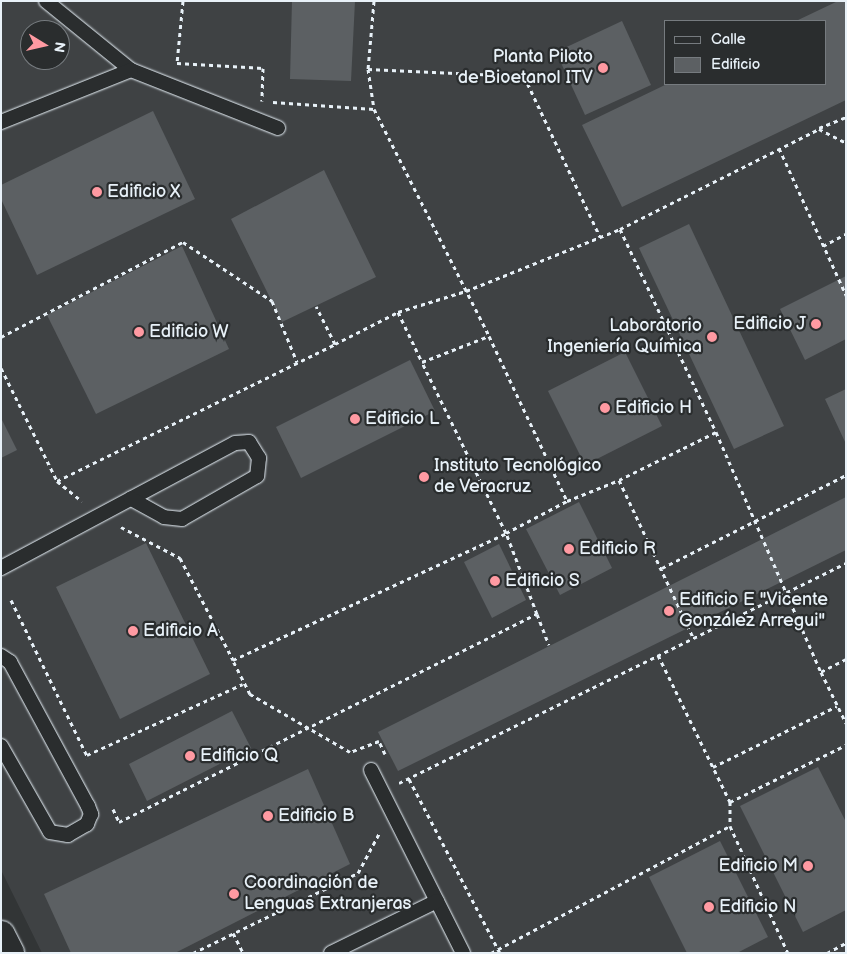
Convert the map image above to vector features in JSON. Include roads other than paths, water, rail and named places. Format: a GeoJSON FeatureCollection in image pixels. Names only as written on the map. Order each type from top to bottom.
{"type":"FeatureCollection","features":[{"type":"Feature","properties":{"kind":"main road"},"geometry":{"type":"LineString","coordinates":[[1,934],[10,953]]}},
{"type":"Feature","properties":{"kind":"lane"},"geometry":{"type":"LineString","coordinates":[[46,1],[131,70],[278,128]]}},
{"type":"Feature","properties":{"kind":"lane"},"geometry":{"type":"LineString","coordinates":[[3,118],[131,70]]}},
{"type":"Feature","properties":{"kind":"lane"},"geometry":{"type":"LineString","coordinates":[[1,568],[235,443],[249,442],[259,458],[257,476],[182,518],[164,517],[131,499]]}},
{"type":"Feature","properties":{"kind":"lane"},"geometry":{"type":"LineString","coordinates":[[1,656],[10,662],[88,806],[91,814],[87,824],[68,835],[50,832],[1,746]]}},
{"type":"Feature","properties":{"kind":"lane"},"geometry":{"type":"LineString","coordinates":[[371,770],[463,953]]}},
{"type":"Feature","properties":{"kind":"lane"},"geometry":{"type":"LineString","coordinates":[[331,953],[437,901]]}},
{"type":"Feature","properties":{"kind":"place","name":"Planta Piloto de Bioetanol ITV"},"geometry":{"type":"Point","coordinates":[603,68]}},
{"type":"Feature","properties":{"kind":"place","name":"Edificio X"},"geometry":{"type":"Point","coordinates":[97,192]}},
{"type":"Feature","properties":{"kind":"place","name":"Edificio J"},"geometry":{"type":"Point","coordinates":[816,324]}},
{"type":"Feature","properties":{"kind":"place","name":"Edificio W"},"geometry":{"type":"Point","coordinates":[139,332]}},
{"type":"Feature","properties":{"kind":"place","name":"Laboratorio Ingeniería Química"},"geometry":{"type":"Point","coordinates":[712,337]}},
{"type":"Feature","properties":{"kind":"place","name":"Edificio H"},"geometry":{"type":"Point","coordinates":[605,408]}},
{"type":"Feature","properties":{"kind":"place","name":"Edificio L"},"geometry":{"type":"Point","coordinates":[355,419]}},
{"type":"Feature","properties":{"kind":"place","name":"Instituto Tecnológico de Veracruz"},"geometry":{"type":"Point","coordinates":[424,477]}},
{"type":"Feature","properties":{"kind":"place","name":"Edificio R"},"geometry":{"type":"Point","coordinates":[569,549]}},
{"type":"Feature","properties":{"kind":"place","name":"Edificio S"},"geometry":{"type":"Point","coordinates":[495,581]}},
{"type":"Feature","properties":{"kind":"place","name":"Edificio E \"Vicente González Arregui\""},"geometry":{"type":"Point","coordinates":[669,611]}},
{"type":"Feature","properties":{"kind":"place","name":"Edificio A"},"geometry":{"type":"Point","coordinates":[133,631]}},
{"type":"Feature","properties":{"kind":"place","name":"Edificio Q"},"geometry":{"type":"Point","coordinates":[190,756]}},
{"type":"Feature","properties":{"kind":"place","name":"Edificio B"},"geometry":{"type":"Point","coordinates":[268,816]}},
{"type":"Feature","properties":{"kind":"place","name":"Edificio M"},"geometry":{"type":"Point","coordinates":[808,866]}},
{"type":"Feature","properties":{"kind":"place","name":"Coordinación de Lenguas Extranjeras"},"geometry":{"type":"Point","coordinates":[234,894]}},
{"type":"Feature","properties":{"kind":"place","name":"Edificio N"},"geometry":{"type":"Point","coordinates":[709,907]}}]}
